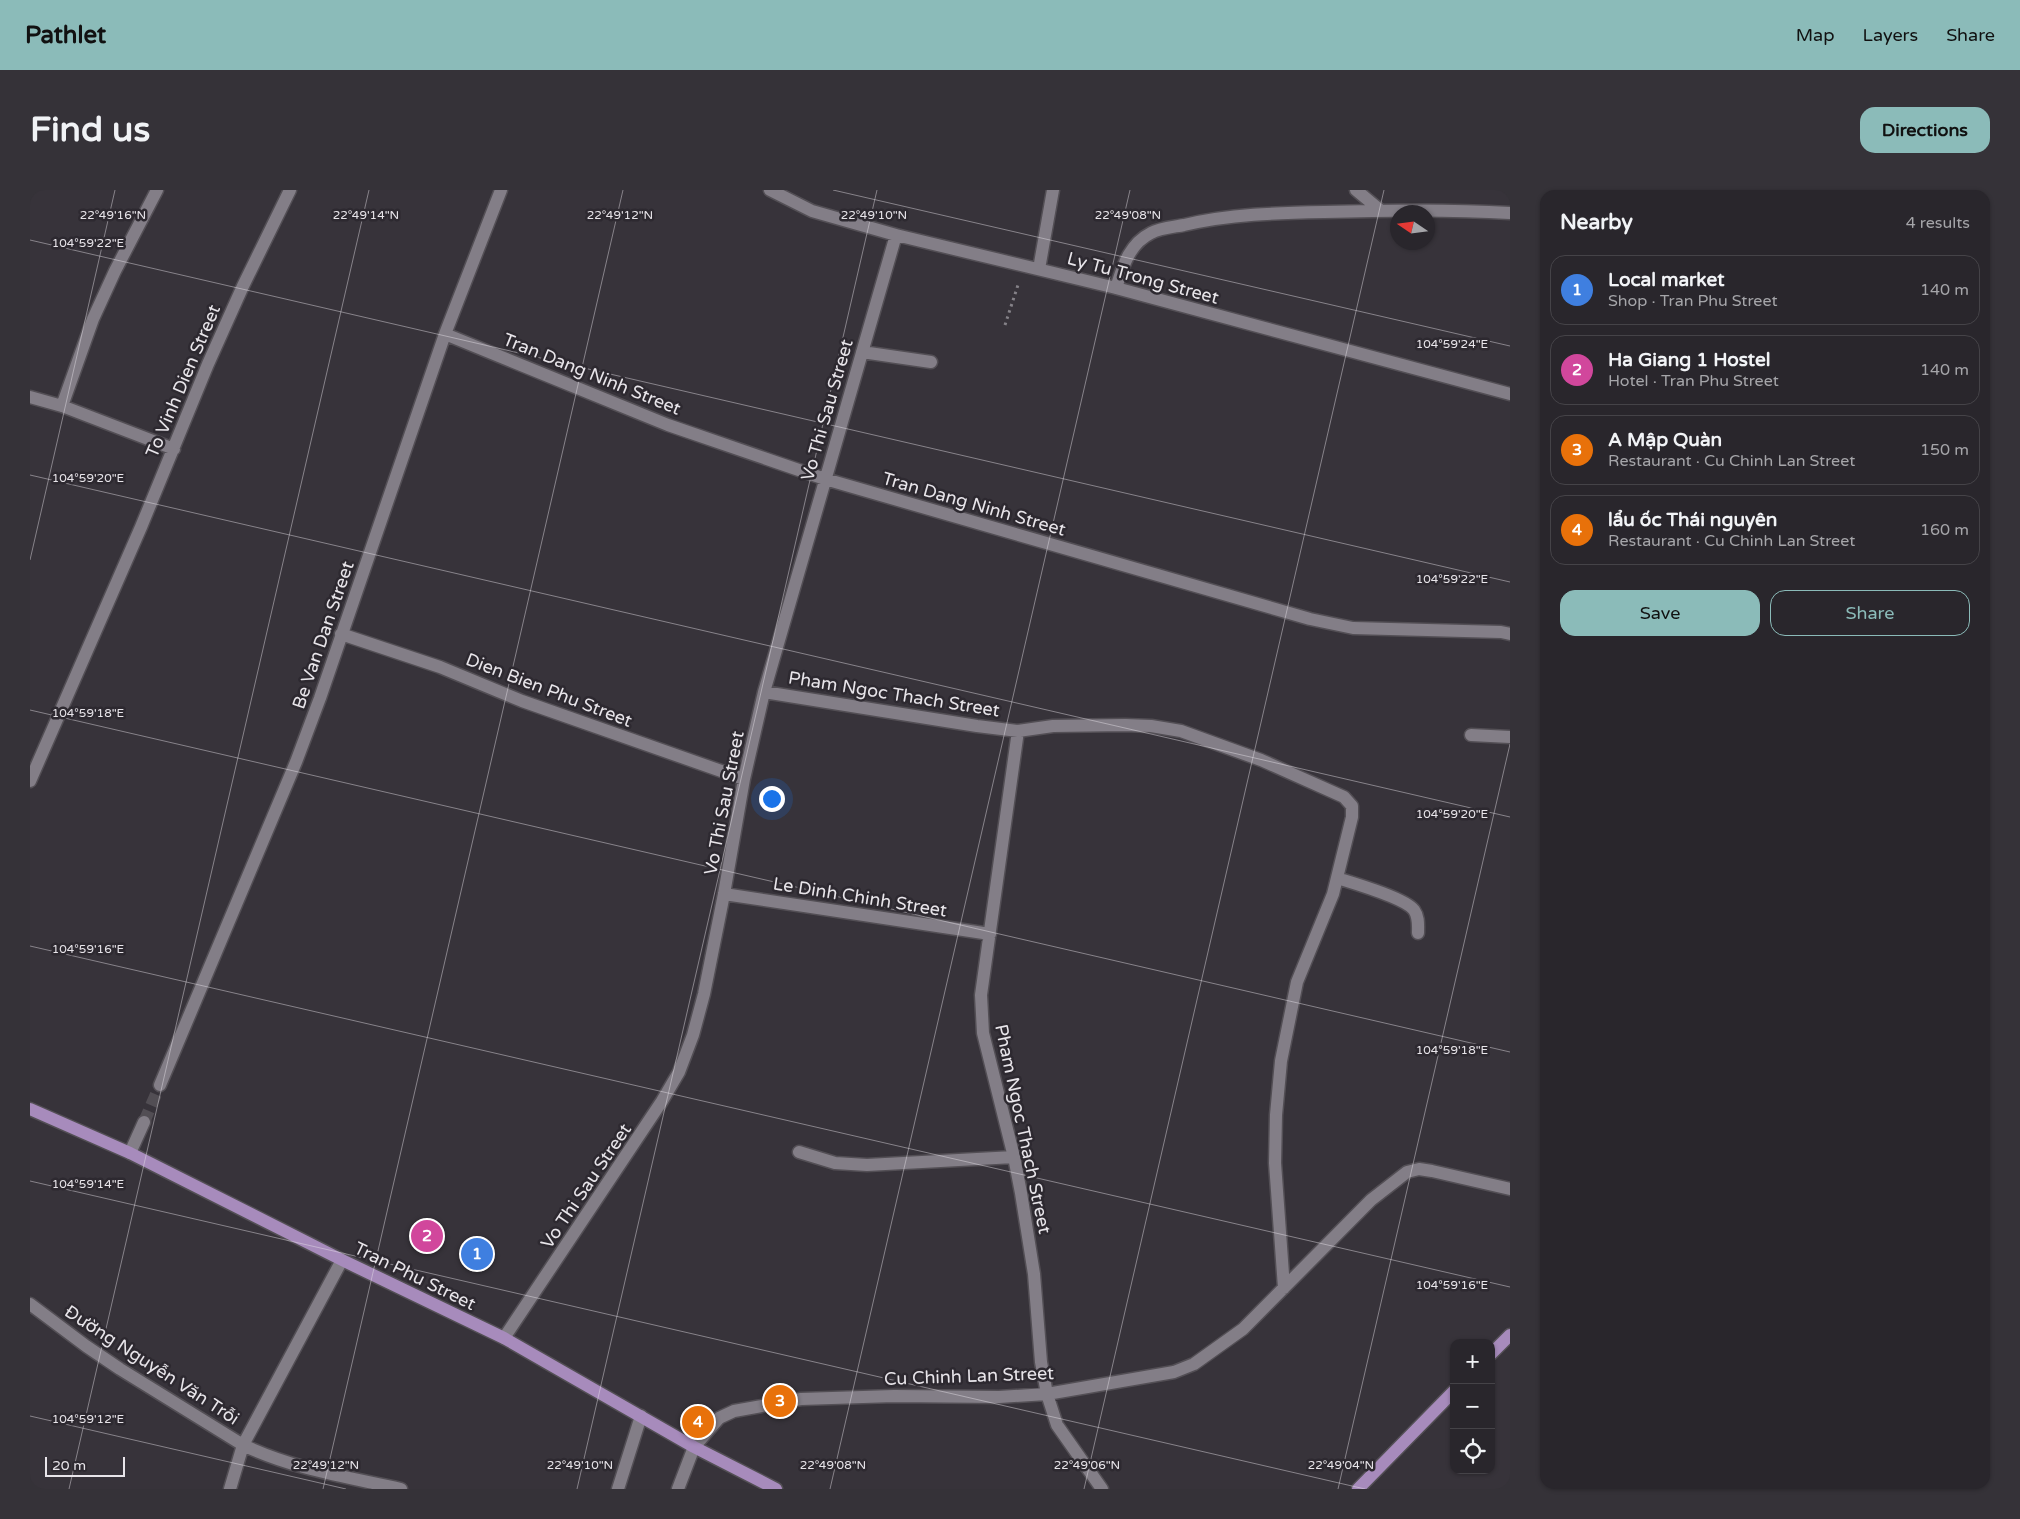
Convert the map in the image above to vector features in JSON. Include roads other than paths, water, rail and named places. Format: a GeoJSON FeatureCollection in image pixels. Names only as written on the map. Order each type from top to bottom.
{"type":"FeatureCollection","features":[{"type":"Feature","properties":{"kind":"main road","name":"Tran Phu Street"},"geometry":{"type":"LineString","coordinates":[[30,1109],[130,1153],[342,1260],[504,1338],[694,1447],[776,1489]]}},
{"type":"Feature","properties":{"kind":"main road"},"geometry":{"type":"LineString","coordinates":[[1495,1350],[1510,1335]]}},
{"type":"Feature","properties":{"kind":"main road"},"geometry":{"type":"LineString","coordinates":[[1358,1489],[1450,1396]]}},
{"type":"Feature","properties":{"kind":"street"},"geometry":{"type":"LineString","coordinates":[[62,406],[93,319],[156,190]]}},
{"type":"Feature","properties":{"kind":"street","name":"To Vinh Dien Street"},"geometry":{"type":"LineString","coordinates":[[30,781],[174,449],[208,364],[290,190]]}},
{"type":"Feature","properties":{"kind":"street","name":"Be Van Dan Street"},"geometry":{"type":"LineString","coordinates":[[160,1085],[296,762],[320,698],[445,334],[501,190]]}},
{"type":"Feature","properties":{"kind":"street","name":"Ly Tu Trong Street"},"geometry":{"type":"LineString","coordinates":[[770,190],[812,211],[896,234],[1116,288],[1510,394]]}},
{"type":"Feature","properties":{"kind":"street"},"geometry":{"type":"LineString","coordinates":[[1038,269],[1053,190]]}},
{"type":"Feature","properties":{"kind":"street"},"geometry":{"type":"LineString","coordinates":[[1356,190],[1380,210]]}},
{"type":"Feature","properties":{"kind":"street"},"geometry":{"type":"LineString","coordinates":[[1116,288],[1124,262],[1135,244],[1152,232],[1233,216],[1380,210],[1510,213]]}},
{"type":"Feature","properties":{"kind":"street","name":"Vo Thi Sau Street"},"geometry":{"type":"LineString","coordinates":[[504,1338],[632,1149],[662,1101],[679,1072],[693,1035],[704,994],[744,779],[764,692],[896,234]]}},
{"type":"Feature","properties":{"kind":"street","name":"Tran Dang Ninh Street"},"geometry":{"type":"LineString","coordinates":[[445,334],[668,425],[825,480],[1310,619],[1353,628],[1501,632],[1510,634]]}},
{"type":"Feature","properties":{"kind":"street"},"geometry":{"type":"LineString","coordinates":[[862,352],[931,362]]}},
{"type":"Feature","properties":{"kind":"street"},"geometry":{"type":"LineString","coordinates":[[30,397],[62,406],[174,449]]}},
{"type":"Feature","properties":{"kind":"street","name":"Dien Bien Phu Street"},"geometry":{"type":"LineString","coordinates":[[341,634],[440,667],[522,701],[744,779]]}},
{"type":"Feature","properties":{"kind":"street","name":"Pham Ngoc Thach Street"},"geometry":{"type":"LineString","coordinates":[[764,692],[1018,731],[1053,726],[1151,726],[1181,732],[1261,760],[1344,798],[1352,806],[1352,818],[1333,894],[1297,982],[1281,1061],[1276,1114],[1275,1163],[1284,1288]]}},
{"type":"Feature","properties":{"kind":"street","name":"Pham Ngoc Thach Street"},"geometry":{"type":"LineString","coordinates":[[1018,731],[981,995],[983,1033],[1014,1156],[1034,1274],[1042,1362],[1047,1394],[1057,1425],[1102,1489]]}},
{"type":"Feature","properties":{"kind":"street"},"geometry":{"type":"LineString","coordinates":[[1471,735],[1510,737]]}},
{"type":"Feature","properties":{"kind":"street"},"geometry":{"type":"LineString","coordinates":[[1337,878],[1398,900],[1413,908],[1418,917],[1418,933]]}},
{"type":"Feature","properties":{"kind":"street","name":"Le Dinh Chinh Street"},"geometry":{"type":"LineString","coordinates":[[724,894],[990,934]]}},
{"type":"Feature","properties":{"kind":"street"},"geometry":{"type":"LineString","coordinates":[[130,1153],[144,1122]]}},
{"type":"Feature","properties":{"kind":"street"},"geometry":{"type":"LineString","coordinates":[[800,1152],[835,1163],[867,1165],[1014,1156]]}},
{"type":"Feature","properties":{"kind":"street","name":"Cu Chinh Lan Street"},"geometry":{"type":"LineString","coordinates":[[678,1489],[694,1447],[719,1418],[734,1411],[801,1399],[894,1396],[999,1397],[1047,1394],[1174,1372],[1194,1364],[1243,1329],[1371,1200],[1407,1172],[1419,1169],[1432,1171],[1510,1190]]}},
{"type":"Feature","properties":{"kind":"street"},"geometry":{"type":"LineString","coordinates":[[342,1260],[243,1445],[265,1456],[301,1467],[401,1489]]}},
{"type":"Feature","properties":{"kind":"street","name":"Đường Nguyễn Văn Trỗi"},"geometry":{"type":"LineString","coordinates":[[30,1304],[113,1364],[243,1445],[230,1489]]}},
{"type":"Feature","properties":{"kind":"street"},"geometry":{"type":"LineString","coordinates":[[618,1489],[641,1416]]}},
{"type":"Feature","properties":{"kind":"tunnel"},"geometry":{"type":"LineString","coordinates":[[144,1122],[160,1085]]}},
{"type":"Feature","properties":{"kind":"place","name":"Ha Giang 1 Hostel"},"geometry":{"type":"Point","coordinates":[427,1236]}},
{"type":"Feature","properties":{"kind":"place","name":"Local market"},"geometry":{"type":"Point","coordinates":[477,1254]}},
{"type":"Feature","properties":{"kind":"place","name":"A Mập Quàn"},"geometry":{"type":"Point","coordinates":[780,1401]}},
{"type":"Feature","properties":{"kind":"place","name":"lẩu ốc Thái nguyên"},"geometry":{"type":"Point","coordinates":[698,1422]}}]}
